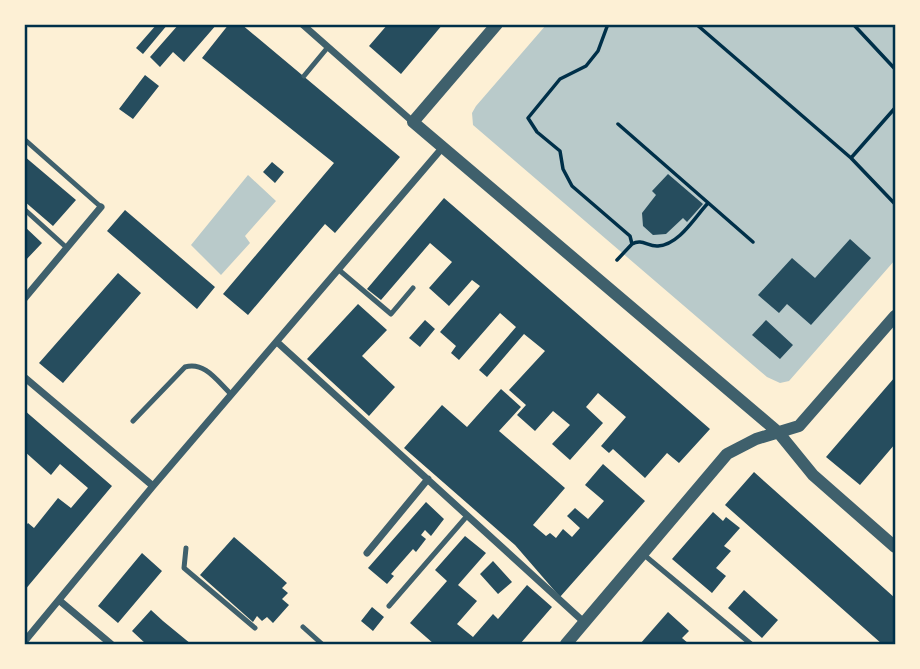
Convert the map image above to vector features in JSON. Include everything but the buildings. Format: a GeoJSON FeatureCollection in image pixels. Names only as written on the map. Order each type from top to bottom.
{"type":"FeatureCollection","features":[{"type":"Feature","properties":{"kind":"street"},"geometry":{"type":"LineString","coordinates":[[302,24],[412,122],[778,432],[813,475],[895,547]]}},
{"type":"Feature","properties":{"kind":"street"},"geometry":{"type":"LineString","coordinates":[[412,122],[498,24]]}},
{"type":"Feature","properties":{"kind":"street"},"geometry":{"type":"LineString","coordinates":[[24,642],[153,486],[443,147]]}},
{"type":"Feature","properties":{"kind":"street"},"geometry":{"type":"LineString","coordinates":[[24,299],[101,207]]}},
{"type":"Feature","properties":{"kind":"street"},"geometry":{"type":"LineString","coordinates":[[566,645],[727,454],[799,426],[895,316]]}},
{"type":"Feature","properties":{"kind":"street"},"geometry":{"type":"LineString","coordinates":[[277,342],[584,623]]}},
{"type":"Feature","properties":{"kind":"street"},"geometry":{"type":"LineString","coordinates":[[24,377],[153,486]]}},
{"type":"Feature","properties":{"kind":"street"},"geometry":{"type":"LineString","coordinates":[[367,553],[428,479]]}},
{"type":"Feature","properties":{"kind":"street"},"geometry":{"type":"LineString","coordinates":[[60,601],[111,645]]}},
{"type":"Feature","properties":{"kind":"lane"},"geometry":{"type":"LineString","coordinates":[[303,76],[328,47]]}},
{"type":"Feature","properties":{"kind":"lane"},"geometry":{"type":"LineString","coordinates":[[24,139],[101,207]]}},
{"type":"Feature","properties":{"kind":"lane"},"geometry":{"type":"LineString","coordinates":[[24,209],[67,248]]}},
{"type":"Feature","properties":{"kind":"lane"},"geometry":{"type":"LineString","coordinates":[[339,270],[391,314],[413,288]]}},
{"type":"Feature","properties":{"kind":"lane"},"geometry":{"type":"LineString","coordinates":[[133,421],[185,367],[203,367],[231,394]]}},
{"type":"Feature","properties":{"kind":"lane"},"geometry":{"type":"LineString","coordinates":[[389,606],[467,516]]}},
{"type":"Feature","properties":{"kind":"lane"},"geometry":{"type":"LineString","coordinates":[[186,548],[184,568],[255,628]]}},
{"type":"Feature","properties":{"kind":"lane"},"geometry":{"type":"LineString","coordinates":[[643,555],[751,645]]}},
{"type":"Feature","properties":{"kind":"lane"},"geometry":{"type":"LineString","coordinates":[[303,627],[322,645]]}},
{"type":"Feature","properties":{"kind":"path"},"geometry":{"type":"LineString","coordinates":[[608,24],[598,51],[586,66],[560,79],[528,118],[537,132],[560,151],[563,169],[572,186],[630,236],[632,244]]}},
{"type":"Feature","properties":{"kind":"path"},"geometry":{"type":"LineString","coordinates":[[696,24],[851,158],[895,204]]}},
{"type":"Feature","properties":{"kind":"path"},"geometry":{"type":"LineString","coordinates":[[853,24],[895,69]]}},
{"type":"Feature","properties":{"kind":"path"},"geometry":{"type":"LineString","coordinates":[[851,158],[895,108]]}},
{"type":"Feature","properties":{"kind":"path"},"geometry":{"type":"LineString","coordinates":[[618,124],[753,242]]}},
{"type":"Feature","properties":{"kind":"path"},"geometry":{"type":"LineString","coordinates":[[617,261],[632,244],[642,242],[659,246],[670,243],[708,203]]}},
{"type":"Feature","properties":{"kind":"shaded area"},"geometry":{"type":"Polygon","coordinates":[[[546,25],[895,25],[895,260],[789,381],[780,383],[767,377],[473,125],[472,113],[476,106],[546,25]]]}},
{"type":"Feature","properties":{"kind":"shaded area"},"geometry":{"type":"Polygon","coordinates":[[[248,175],[276,201],[245,236],[250,243],[221,275],[191,245],[248,175]]]}}]}
